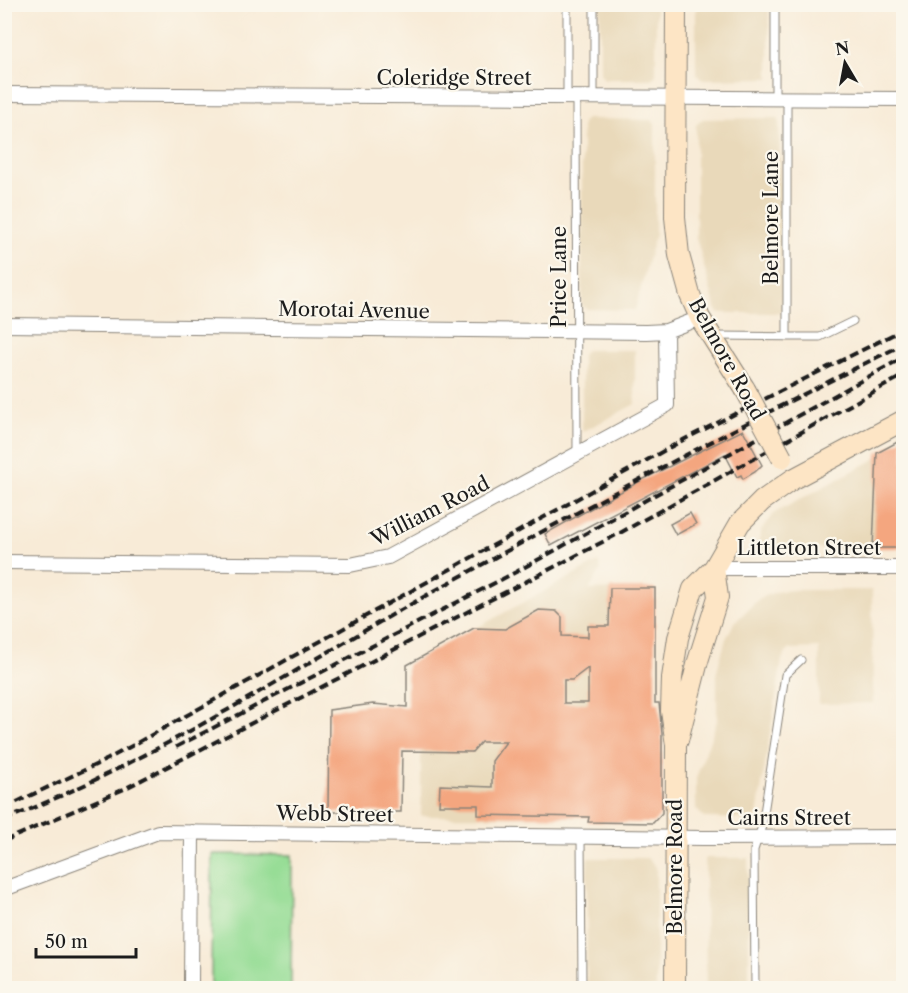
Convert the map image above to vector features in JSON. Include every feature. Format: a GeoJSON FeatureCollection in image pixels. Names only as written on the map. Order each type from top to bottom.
{"type":"FeatureCollection","features":[{"type":"Feature","properties":{"kind":"main road","name":"Belmore Road"},"geometry":{"type":"LineString","coordinates":[[675,988],[676,745],[671,711],[678,638],[693,589],[714,568],[732,534],[747,514],[794,479],[745,389],[700,318],[687,284],[676,237],[676,4]]}},
{"type":"Feature","properties":{"kind":"main road"},"geometry":{"type":"LineString","coordinates":[[794,479],[903,420]]}},
{"type":"Feature","properties":{"kind":"main road","name":"Belmore Road"},"geometry":{"type":"LineString","coordinates":[[676,745],[718,597],[714,568]]}},
{"type":"Feature","properties":{"kind":"street","name":"Coleridge Street"},"geometry":{"type":"LineString","coordinates":[[4,94],[571,99],[903,99]]}},
{"type":"Feature","properties":{"kind":"street","name":"Morotai Avenue"},"geometry":{"type":"LineString","coordinates":[[4,325],[666,332],[700,318]]}},
{"type":"Feature","properties":{"kind":"street","name":"William Road"},"geometry":{"type":"LineString","coordinates":[[4,562],[320,565],[376,561],[577,456],[667,405],[666,332]]}},
{"type":"Feature","properties":{"kind":"street","name":"Littleton Street"},"geometry":{"type":"LineString","coordinates":[[714,568],[903,568]]}},
{"type":"Feature","properties":{"kind":"street","name":"Webb Street"},"geometry":{"type":"LineString","coordinates":[[4,889],[158,832],[675,837]]}},
{"type":"Feature","properties":{"kind":"street"},"geometry":{"type":"LineString","coordinates":[[191,988],[192,832]]}},
{"type":"Feature","properties":{"kind":"street","name":"Cairns Street"},"geometry":{"type":"LineString","coordinates":[[675,837],[903,837]]}},
{"type":"Feature","properties":{"kind":"lane","name":"Price Lane"},"geometry":{"type":"LineString","coordinates":[[567,4],[571,99],[577,456]]}},
{"type":"Feature","properties":{"kind":"lane"},"geometry":{"type":"LineString","coordinates":[[594,4],[594,99]]}},
{"type":"Feature","properties":{"kind":"lane","name":"Belmore Lane"},"geometry":{"type":"LineString","coordinates":[[775,4],[781,99],[787,337]]}},
{"type":"Feature","properties":{"kind":"lane"},"geometry":{"type":"LineString","coordinates":[[712,336],[820,337],[853,321]]}},
{"type":"Feature","properties":{"kind":"lane"},"geometry":{"type":"LineString","coordinates":[[754,988],[754,850],[759,838],[785,675],[801,660]]}},
{"type":"Feature","properties":{"kind":"lane"},"geometry":{"type":"LineString","coordinates":[[580,836],[582,988]]}},
{"type":"Feature","properties":{"kind":"shaded area"},"geometry":{"type":"Polygon","coordinates":[[[600,5],[656,5],[656,75],[651,79],[604,79],[600,73],[600,5]]]}},
{"type":"Feature","properties":{"kind":"shaded area"},"geometry":{"type":"Polygon","coordinates":[[[696,5],[769,5],[769,78],[701,79],[696,74],[696,5]]]}},
{"type":"Feature","properties":{"kind":"shaded area"},"geometry":{"type":"Polygon","coordinates":[[[779,118],[783,313],[717,313],[696,237],[696,125],[703,119],[779,118]]]}},
{"type":"Feature","properties":{"kind":"shaded area"},"geometry":{"type":"Polygon","coordinates":[[[586,119],[651,120],[655,124],[655,234],[635,310],[587,309],[582,305],[582,123],[586,119]]]}},
{"type":"Feature","properties":{"kind":"shaded area"},"geometry":{"type":"Polygon","coordinates":[[[586,350],[635,350],[635,404],[582,432],[582,355],[586,350]]]}},
{"type":"Feature","properties":{"kind":"shaded area"},"geometry":{"type":"Polygon","coordinates":[[[903,444],[903,548],[756,549],[762,529],[773,514],[903,444]]]}},
{"type":"Feature","properties":{"kind":"shaded area"},"geometry":{"type":"Polygon","coordinates":[[[598,562],[601,569],[589,590],[647,588],[655,596],[655,811],[649,817],[421,816],[421,658],[598,562]]]}},
{"type":"Feature","properties":{"kind":"shaded area"},"geometry":{"type":"Polygon","coordinates":[[[872,590],[873,703],[819,704],[819,648],[789,649],[782,659],[757,815],[752,819],[705,818],[696,809],[696,778],[717,721],[717,670],[726,639],[734,623],[760,598],[776,592],[872,590]]]}},
{"type":"Feature","properties":{"kind":"shaded area"},"geometry":{"type":"Polygon","coordinates":[[[587,858],[647,858],[656,867],[656,988],[587,988],[587,858]]]}},
{"type":"Feature","properties":{"kind":"shaded area"},"geometry":{"type":"Polygon","coordinates":[[[705,858],[748,858],[749,988],[706,988],[705,858]]]}},
{"type":"Feature","properties":{"kind":"green space"},"geometry":{"type":"Polygon","coordinates":[[[212,854],[292,855],[291,988],[211,988],[212,854]]]}},
{"type":"Feature","properties":{"kind":"building"},"geometry":{"type":"Polygon","coordinates":[[[743,430],[762,465],[755,472],[743,479],[741,475],[737,477],[725,454],[551,546],[545,534],[642,480],[743,430]]]}},
{"type":"Feature","properties":{"kind":"building"},"geometry":{"type":"Polygon","coordinates":[[[903,439],[903,548],[873,548],[877,453],[903,439]]]}},
{"type":"Feature","properties":{"kind":"building"},"geometry":{"type":"Polygon","coordinates":[[[690,513],[696,524],[676,535],[670,524],[690,513]]]}},
{"type":"Feature","properties":{"kind":"building"},"geometry":{"type":"Polygon","coordinates":[[[610,588],[655,588],[655,703],[659,703],[662,734],[662,813],[653,823],[588,822],[589,817],[478,815],[478,805],[439,805],[440,785],[492,787],[492,761],[506,742],[481,742],[472,752],[402,751],[401,812],[328,812],[329,710],[373,704],[407,707],[407,665],[474,628],[505,629],[539,610],[556,611],[562,617],[562,636],[588,637],[588,626],[609,626],[610,588]],[[588,668],[572,680],[564,680],[564,703],[588,703],[588,668]]]}},
{"type":"Feature","properties":{"kind":"railway"},"geometry":{"type":"LineString","coordinates":[[4,808],[108,759],[685,439],[904,329]]}},
{"type":"Feature","properties":{"kind":"railway"},"geometry":{"type":"LineString","coordinates":[[4,820],[58,797],[164,745],[540,533],[904,344]]}},
{"type":"Feature","properties":{"kind":"railway"},"geometry":{"type":"LineString","coordinates":[[176,747],[516,572],[904,357]]}},
{"type":"Feature","properties":{"kind":"railway"},"geometry":{"type":"LineString","coordinates":[[4,841],[124,789],[620,533],[904,375]]}}]}
